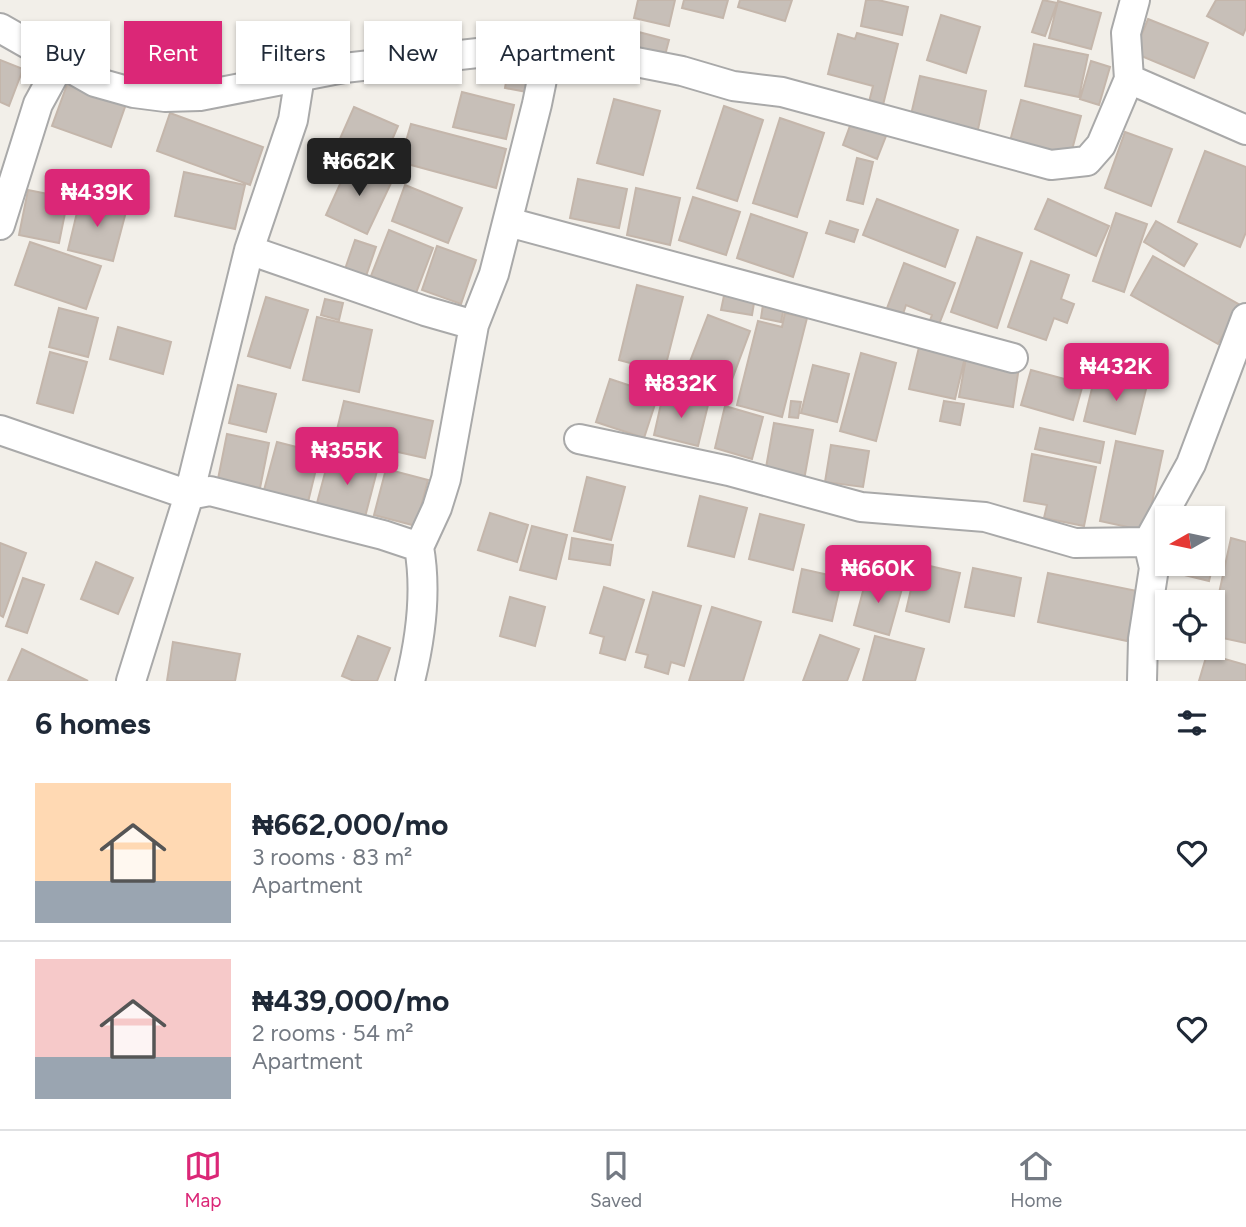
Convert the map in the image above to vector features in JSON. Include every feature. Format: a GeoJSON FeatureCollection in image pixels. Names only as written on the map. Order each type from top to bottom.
{"type":"FeatureCollection","features":[{"type":"Feature","properties":{"kind":"street"},"geometry":{"type":"LineString","coordinates":[[640,63],[682,71],[733,86],[782,92],[1051,165],[1087,161],[1101,145],[1129,79],[1126,33],[1135,0]]}},
{"type":"Feature","properties":{"kind":"street"},"geometry":{"type":"LineString","coordinates":[[0,28],[21,40]]}},
{"type":"Feature","properties":{"kind":"street"},"geometry":{"type":"LineString","coordinates":[[350,67],[476,53]]}},
{"type":"Feature","properties":{"kind":"street"},"geometry":{"type":"LineString","coordinates":[[1129,79],[1246,130]]}},
{"type":"Feature","properties":{"kind":"street"},"geometry":{"type":"LineString","coordinates":[[0,225],[38,104],[49,84]]}},
{"type":"Feature","properties":{"kind":"street"},"geometry":{"type":"LineString","coordinates":[[102,84],[134,93],[165,97],[200,96],[260,84]]}},
{"type":"Feature","properties":{"kind":"street"},"geometry":{"type":"LineString","coordinates":[[131,681],[189,495],[248,250],[293,120],[299,84]]}},
{"type":"Feature","properties":{"kind":"street"},"geometry":{"type":"LineString","coordinates":[[410,681],[424,601],[424,575],[419,547],[437,508],[446,479],[474,325],[494,274],[541,84]]}},
{"type":"Feature","properties":{"kind":"street"},"geometry":{"type":"LineString","coordinates":[[508,222],[1013,358]]}},
{"type":"Feature","properties":{"kind":"street"},"geometry":{"type":"LineString","coordinates":[[248,250],[425,311],[474,325]]}},
{"type":"Feature","properties":{"kind":"street"},"geometry":{"type":"LineString","coordinates":[[1142,681],[1143,639],[1154,568],[1148,542],[1191,464],[1246,318]]}},
{"type":"Feature","properties":{"kind":"street"},"geometry":{"type":"LineString","coordinates":[[0,430],[189,495],[210,491],[383,535],[419,547]]}},
{"type":"Feature","properties":{"kind":"street"},"geometry":{"type":"LineString","coordinates":[[579,439],[729,471],[861,507],[985,517],[1074,543],[1148,542]]}},
{"type":"Feature","properties":{"kind":"building"},"geometry":{"type":"Polygon","coordinates":[[[638,0],[675,0],[669,26],[634,18],[638,0]]]}},
{"type":"Feature","properties":{"kind":"building"},"geometry":{"type":"Polygon","coordinates":[[[684,0],[728,0],[723,18],[682,8],[684,0]]]}},
{"type":"Feature","properties":{"kind":"building"},"geometry":{"type":"Polygon","coordinates":[[[740,0],[792,0],[785,21],[738,7],[740,0]]]}},
{"type":"Feature","properties":{"kind":"building"},"geometry":{"type":"Polygon","coordinates":[[[866,0],[908,7],[902,35],[861,26],[866,0]]]}},
{"type":"Feature","properties":{"kind":"building"},"geometry":{"type":"Polygon","coordinates":[[[1043,0],[1057,3],[1045,36],[1032,32],[1043,0]]]}},
{"type":"Feature","properties":{"kind":"building"},"geometry":{"type":"Polygon","coordinates":[[[1216,0],[1246,0],[1246,28],[1243,35],[1207,16],[1216,0]]]}},
{"type":"Feature","properties":{"kind":"building"},"geometry":{"type":"Polygon","coordinates":[[[1058,1],[1101,13],[1091,49],[1049,38],[1058,1]]]}},
{"type":"Feature","properties":{"kind":"building"},"geometry":{"type":"Polygon","coordinates":[[[941,15],[980,27],[966,73],[927,60],[941,15]]]}},
{"type":"Feature","properties":{"kind":"building"},"geometry":{"type":"Polygon","coordinates":[[[1148,19],[1208,43],[1194,78],[1134,53],[1148,19]]]}},
{"type":"Feature","properties":{"kind":"building"},"geometry":{"type":"Polygon","coordinates":[[[640,32],[669,40],[664,59],[640,52],[640,32]]]}},
{"type":"Feature","properties":{"kind":"building"},"geometry":{"type":"Polygon","coordinates":[[[857,33],[898,44],[882,109],[868,106],[873,86],[828,74],[838,34],[855,39],[857,33]]]}},
{"type":"Feature","properties":{"kind":"building"},"geometry":{"type":"Polygon","coordinates":[[[1034,44],[1088,55],[1079,97],[1025,86],[1034,44]]]}},
{"type":"Feature","properties":{"kind":"building"},"geometry":{"type":"Polygon","coordinates":[[[0,60],[21,68],[21,74],[9,106],[0,102],[0,60]]]}},
{"type":"Feature","properties":{"kind":"building"},"geometry":{"type":"Polygon","coordinates":[[[1091,61],[1110,67],[1099,105],[1080,99],[1091,61]]]}},
{"type":"Feature","properties":{"kind":"building"},"geometry":{"type":"Polygon","coordinates":[[[920,76],[986,91],[977,134],[910,119],[920,76]]]}},
{"type":"Feature","properties":{"kind":"building"},"geometry":{"type":"Polygon","coordinates":[[[67,84],[126,104],[111,147],[52,126],[67,84]]]}},
{"type":"Feature","properties":{"kind":"building"},"geometry":{"type":"Polygon","coordinates":[[[506,84],[529,84],[527,92],[505,88],[506,84]]]}},
{"type":"Feature","properties":{"kind":"building"},"geometry":{"type":"Polygon","coordinates":[[[462,92],[514,105],[506,139],[453,127],[462,92]]]}},
{"type":"Feature","properties":{"kind":"building"},"geometry":{"type":"Polygon","coordinates":[[[614,99],[660,111],[643,175],[597,163],[614,99]]]}},
{"type":"Feature","properties":{"kind":"building"},"geometry":{"type":"Polygon","coordinates":[[[1021,100],[1081,116],[1069,161],[1009,145],[1021,100]]]}},
{"type":"Feature","properties":{"kind":"building"},"geometry":{"type":"Polygon","coordinates":[[[724,106],[763,120],[737,201],[697,188],[724,106]]]}},
{"type":"Feature","properties":{"kind":"building"},"geometry":{"type":"Polygon","coordinates":[[[354,107],[398,126],[383,161],[339,141],[354,107]]]}},
{"type":"Feature","properties":{"kind":"building"},"geometry":{"type":"Polygon","coordinates":[[[170,113],[263,147],[250,185],[157,151],[170,113]]]}},
{"type":"Feature","properties":{"kind":"building"},"geometry":{"type":"Polygon","coordinates":[[[780,118],[824,133],[797,217],[753,203],[780,118]]]}},
{"type":"Feature","properties":{"kind":"building"},"geometry":{"type":"Polygon","coordinates":[[[851,123],[886,136],[877,159],[843,145],[851,123]]]}},
{"type":"Feature","properties":{"kind":"building"},"geometry":{"type":"Polygon","coordinates":[[[411,124],[506,149],[496,188],[400,162],[411,124]]]}},
{"type":"Feature","properties":{"kind":"building"},"geometry":{"type":"Polygon","coordinates":[[[1125,132],[1172,149],[1151,206],[1105,188],[1125,132]]]}},
{"type":"Feature","properties":{"kind":"building"},"geometry":{"type":"Polygon","coordinates":[[[1205,151],[1246,167],[1246,232],[1240,247],[1178,222],[1205,151]]]}},
{"type":"Feature","properties":{"kind":"building"},"geometry":{"type":"Polygon","coordinates":[[[857,158],[873,162],[863,204],[847,200],[857,158]]]}},
{"type":"Feature","properties":{"kind":"building"},"geometry":{"type":"Polygon","coordinates":[[[350,162],[392,181],[367,234],[326,215],[350,162]]]}},
{"type":"Feature","properties":{"kind":"building"},"geometry":{"type":"Polygon","coordinates":[[[184,172],[245,185],[235,229],[175,216],[184,172]]]}},
{"type":"Feature","properties":{"kind":"building"},"geometry":{"type":"Polygon","coordinates":[[[578,179],[627,189],[619,228],[570,218],[578,179]]]}},
{"type":"Feature","properties":{"kind":"building"},"geometry":{"type":"Polygon","coordinates":[[[405,185],[462,208],[448,243],[392,221],[405,185]]]}},
{"type":"Feature","properties":{"kind":"building"},"geometry":{"type":"Polygon","coordinates":[[[636,188],[680,198],[670,245],[627,235],[636,188]]]}},
{"type":"Feature","properties":{"kind":"building"},"geometry":{"type":"Polygon","coordinates":[[[28,190],[68,198],[59,243],[19,235],[28,190]]]}},
{"type":"Feature","properties":{"kind":"building"},"geometry":{"type":"Polygon","coordinates":[[[81,196],[127,208],[113,261],[68,250],[81,196]]]}},
{"type":"Feature","properties":{"kind":"building"},"geometry":{"type":"Polygon","coordinates":[[[693,197],[740,212],[726,255],[679,240],[693,197]]]}},
{"type":"Feature","properties":{"kind":"building"},"geometry":{"type":"Polygon","coordinates":[[[877,199],[958,230],[945,267],[863,235],[877,199]]]}},
{"type":"Feature","properties":{"kind":"building"},"geometry":{"type":"Polygon","coordinates":[[[1048,199],[1109,226],[1096,256],[1035,229],[1048,199]]]}},
{"type":"Feature","properties":{"kind":"building"},"geometry":{"type":"Polygon","coordinates":[[[1116,213],[1147,224],[1124,292],[1093,281],[1116,213]]]}},
{"type":"Feature","properties":{"kind":"building"},"geometry":{"type":"Polygon","coordinates":[[[751,214],[807,233],[793,277],[737,258],[751,214]]]}},
{"type":"Feature","properties":{"kind":"building"},"geometry":{"type":"Polygon","coordinates":[[[830,221],[858,230],[854,242],[826,233],[830,221]]]}},
{"type":"Feature","properties":{"kind":"building"},"geometry":{"type":"Polygon","coordinates":[[[1156,221],[1197,244],[1184,266],[1144,242],[1156,221]]]}},
{"type":"Feature","properties":{"kind":"building"},"geometry":{"type":"Polygon","coordinates":[[[389,230],[433,248],[416,293],[371,276],[389,230]]]}},
{"type":"Feature","properties":{"kind":"building"},"geometry":{"type":"Polygon","coordinates":[[[977,237],[1022,253],[997,328],[951,312],[977,237]]]}},
{"type":"Feature","properties":{"kind":"building"},"geometry":{"type":"Polygon","coordinates":[[[355,240],[376,247],[365,279],[344,272],[355,240]]]}},
{"type":"Feature","properties":{"kind":"building"},"geometry":{"type":"Polygon","coordinates":[[[30,242],[101,266],[86,309],[15,285],[30,242]]]}},
{"type":"Feature","properties":{"kind":"building"},"geometry":{"type":"Polygon","coordinates":[[[437,246],[476,260],[461,304],[422,290],[437,246]]]}},
{"type":"Feature","properties":{"kind":"building"},"geometry":{"type":"Polygon","coordinates":[[[1153,256],[1240,305],[1218,344],[1131,295],[1153,256]]]}},
{"type":"Feature","properties":{"kind":"building"},"geometry":{"type":"Polygon","coordinates":[[[1031,261],[1069,275],[1061,299],[1074,304],[1067,323],[1054,318],[1046,340],[1008,327],[1031,261]]]}},
{"type":"Feature","properties":{"kind":"building"},"geometry":{"type":"Polygon","coordinates":[[[904,263],[955,283],[938,327],[929,323],[932,315],[906,305],[902,317],[886,311],[904,263]]]}},
{"type":"Feature","properties":{"kind":"building"},"geometry":{"type":"Polygon","coordinates":[[[637,285],[683,297],[664,372],[619,360],[637,285]]]}},
{"type":"Feature","properties":{"kind":"building"},"geometry":{"type":"Polygon","coordinates":[[[725,291],[755,297],[752,315],[721,310],[725,291]]]}},
{"type":"Feature","properties":{"kind":"building"},"geometry":{"type":"Polygon","coordinates":[[[266,297],[308,310],[290,368],[248,356],[266,297]]]}},
{"type":"Feature","properties":{"kind":"building"},"geometry":{"type":"Polygon","coordinates":[[[764,298],[785,302],[781,322],[761,318],[764,298]]]}},
{"type":"Feature","properties":{"kind":"building"},"geometry":{"type":"Polygon","coordinates":[[[325,299],[343,303],[339,320],[321,315],[325,299]]]}},
{"type":"Feature","properties":{"kind":"building"},"geometry":{"type":"Polygon","coordinates":[[[59,308],[98,318],[88,357],[49,347],[59,308]]]}},
{"type":"Feature","properties":{"kind":"building"},"geometry":{"type":"Polygon","coordinates":[[[785,313],[807,318],[782,417],[737,405],[758,321],[782,327],[785,313]]]}},
{"type":"Feature","properties":{"kind":"building"},"geometry":{"type":"Polygon","coordinates":[[[708,315],[750,331],[727,393],[684,377],[708,315]]]}},
{"type":"Feature","properties":{"kind":"building"},"geometry":{"type":"Polygon","coordinates":[[[317,317],[372,330],[359,392],[303,380],[317,317]]]}},
{"type":"Feature","properties":{"kind":"building"},"geometry":{"type":"Polygon","coordinates":[[[118,327],[171,342],[163,374],[110,359],[118,327]]]}},
{"type":"Feature","properties":{"kind":"building"},"geometry":{"type":"Polygon","coordinates":[[[920,343],[966,353],[955,399],[909,389],[920,343]]]}},
{"type":"Feature","properties":{"kind":"building"},"geometry":{"type":"Polygon","coordinates":[[[50,352],[87,362],[73,413],[37,403],[50,352]]]}},
{"type":"Feature","properties":{"kind":"building"},"geometry":{"type":"Polygon","coordinates":[[[861,353],[896,363],[876,441],[840,431],[861,353]]]}},
{"type":"Feature","properties":{"kind":"building"},"geometry":{"type":"Polygon","coordinates":[[[966,358],[1019,367],[1013,407],[959,397],[966,358]]]}},
{"type":"Feature","properties":{"kind":"building"},"geometry":{"type":"Polygon","coordinates":[[[813,365],[849,374],[837,422],[801,413],[813,365]]]}},
{"type":"Feature","properties":{"kind":"building"},"geometry":{"type":"Polygon","coordinates":[[[1031,370],[1083,384],[1073,420],[1021,405],[1031,370]]]}},
{"type":"Feature","properties":{"kind":"building"},"geometry":{"type":"Polygon","coordinates":[[[1096,372],[1147,385],[1135,434],[1084,421],[1096,372]]]}},
{"type":"Feature","properties":{"kind":"building"},"geometry":{"type":"Polygon","coordinates":[[[610,379],[658,395],[644,438],[596,422],[610,379]]]}},
{"type":"Feature","properties":{"kind":"building"},"geometry":{"type":"Polygon","coordinates":[[[238,385],[276,394],[266,432],[229,423],[238,385]]]}},
{"type":"Feature","properties":{"kind":"building"},"geometry":{"type":"Polygon","coordinates":[[[663,395],[708,405],[698,446],[654,435],[663,395]]]}},
{"type":"Feature","properties":{"kind":"building"},"geometry":{"type":"Polygon","coordinates":[[[344,401],[433,421],[425,458],[335,438],[344,401]]]}},
{"type":"Feature","properties":{"kind":"building"},"geometry":{"type":"Polygon","coordinates":[[[791,401],[801,402],[798,418],[789,417],[791,401]]]}},
{"type":"Feature","properties":{"kind":"building"},"geometry":{"type":"Polygon","coordinates":[[[944,401],[964,404],[960,425],[940,421],[944,401]]]}},
{"type":"Feature","properties":{"kind":"building"},"geometry":{"type":"Polygon","coordinates":[[[725,406],[763,417],[752,459],[715,448],[725,406]]]}},
{"type":"Feature","properties":{"kind":"building"},"geometry":{"type":"Polygon","coordinates":[[[774,423],[813,430],[804,480],[765,473],[774,423]]]}},
{"type":"Feature","properties":{"kind":"building"},"geometry":{"type":"Polygon","coordinates":[[[1040,428],[1104,442],[1100,463],[1035,449],[1040,428]]]}},
{"type":"Feature","properties":{"kind":"building"},"geometry":{"type":"Polygon","coordinates":[[[227,434],[269,443],[260,488],[218,479],[227,434]]]}},
{"type":"Feature","properties":{"kind":"building"},"geometry":{"type":"Polygon","coordinates":[[[1116,441],[1163,451],[1146,531],[1100,521],[1116,441]]]}},
{"type":"Feature","properties":{"kind":"building"},"geometry":{"type":"Polygon","coordinates":[[[277,442],[320,453],[308,502],[264,490],[277,442]]]}},
{"type":"Feature","properties":{"kind":"building"},"geometry":{"type":"Polygon","coordinates":[[[831,445],[869,451],[863,487],[825,482],[831,445]]]}},
{"type":"Feature","properties":{"kind":"building"},"geometry":{"type":"Polygon","coordinates":[[[1032,454],[1096,467],[1084,526],[1044,518],[1047,505],[1024,501],[1032,454]]]}},
{"type":"Feature","properties":{"kind":"building"},"geometry":{"type":"Polygon","coordinates":[[[329,458],[377,471],[365,517],[317,503],[329,458]]]}},
{"type":"Feature","properties":{"kind":"building"},"geometry":{"type":"Polygon","coordinates":[[[386,469],[428,480],[416,526],[374,515],[386,469]]]}},
{"type":"Feature","properties":{"kind":"building"},"geometry":{"type":"Polygon","coordinates":[[[587,477],[625,487],[611,540],[574,531],[587,477]]]}},
{"type":"Feature","properties":{"kind":"building"},"geometry":{"type":"Polygon","coordinates":[[[700,496],[747,508],[734,557],[688,546],[700,496]]]}},
{"type":"Feature","properties":{"kind":"building"},"geometry":{"type":"Polygon","coordinates":[[[490,513],[528,525],[517,562],[478,550],[490,513]]]}},
{"type":"Feature","properties":{"kind":"building"},"geometry":{"type":"Polygon","coordinates":[[[760,514],[804,525],[793,570],[749,559],[760,514]]]}},
{"type":"Feature","properties":{"kind":"building"},"geometry":{"type":"Polygon","coordinates":[[[532,526],[567,535],[556,579],[520,570],[532,526]]]}},
{"type":"Feature","properties":{"kind":"building"},"geometry":{"type":"Polygon","coordinates":[[[572,538],[613,545],[610,565],[569,559],[572,538]]]}},
{"type":"Feature","properties":{"kind":"building"},"geometry":{"type":"Polygon","coordinates":[[[1231,538],[1246,542],[1246,643],[1225,639],[1225,590],[1220,590],[1225,576],[1231,538]]]}},
{"type":"Feature","properties":{"kind":"building"},"geometry":{"type":"Polygon","coordinates":[[[0,543],[26,553],[3,617],[0,615],[0,543]]]}},
{"type":"Feature","properties":{"kind":"building"},"geometry":{"type":"Polygon","coordinates":[[[96,562],[133,578],[118,614],[81,599],[96,562]]]}},
{"type":"Feature","properties":{"kind":"building"},"geometry":{"type":"Polygon","coordinates":[[[917,563],[960,573],[949,622],[906,611],[917,563]]]}},
{"type":"Feature","properties":{"kind":"building"},"geometry":{"type":"Polygon","coordinates":[[[973,568],[1021,578],[1014,616],[965,607],[973,568]]]}},
{"type":"Feature","properties":{"kind":"building"},"geometry":{"type":"Polygon","coordinates":[[[802,569],[842,578],[832,621],[793,612],[802,569]]]}},
{"type":"Feature","properties":{"kind":"building"},"geometry":{"type":"Polygon","coordinates":[[[1048,573],[1137,591],[1127,641],[1038,622],[1048,573]]]}},
{"type":"Feature","properties":{"kind":"building"},"geometry":{"type":"Polygon","coordinates":[[[867,576],[903,585],[889,635],[854,625],[867,576]]]}},
{"type":"Feature","properties":{"kind":"building"},"geometry":{"type":"Polygon","coordinates":[[[1188,576],[1210,576],[1209,581],[1188,576]]]}},
{"type":"Feature","properties":{"kind":"building"},"geometry":{"type":"Polygon","coordinates":[[[23,578],[44,585],[27,633],[6,626],[23,578]]]}},
{"type":"Feature","properties":{"kind":"building"},"geometry":{"type":"Polygon","coordinates":[[[604,587],[644,600],[625,660],[600,653],[604,637],[590,633],[604,587]]]}},
{"type":"Feature","properties":{"kind":"building"},"geometry":{"type":"Polygon","coordinates":[[[653,592],[701,606],[684,666],[671,662],[668,674],[645,667],[648,655],[636,652],[653,592]]]}},
{"type":"Feature","properties":{"kind":"building"},"geometry":{"type":"Polygon","coordinates":[[[510,597],[545,607],[535,646],[500,636],[510,597]]]}},
{"type":"Feature","properties":{"kind":"building"},"geometry":{"type":"Polygon","coordinates":[[[712,607],[761,622],[743,681],[689,681],[712,607]]]}},
{"type":"Feature","properties":{"kind":"building"},"geometry":{"type":"Polygon","coordinates":[[[820,635],[859,649],[847,681],[803,681],[820,635]]]}},
{"type":"Feature","properties":{"kind":"building"},"geometry":{"type":"Polygon","coordinates":[[[358,636],[390,648],[377,681],[354,681],[342,676],[358,636]]]}},
{"type":"Feature","properties":{"kind":"building"},"geometry":{"type":"Polygon","coordinates":[[[875,636],[924,649],[915,681],[863,681],[875,636]]]}},
{"type":"Feature","properties":{"kind":"building"},"geometry":{"type":"Polygon","coordinates":[[[173,642],[240,654],[235,681],[167,681],[173,642]]]}},
{"type":"Feature","properties":{"kind":"building"},"geometry":{"type":"Polygon","coordinates":[[[22,649],[88,681],[8,681],[22,649]]]}},
{"type":"Feature","properties":{"kind":"building"},"geometry":{"type":"Polygon","coordinates":[[[1225,659],[1246,665],[1246,681],[1199,681],[1205,660],[1225,659]]]}}]}
